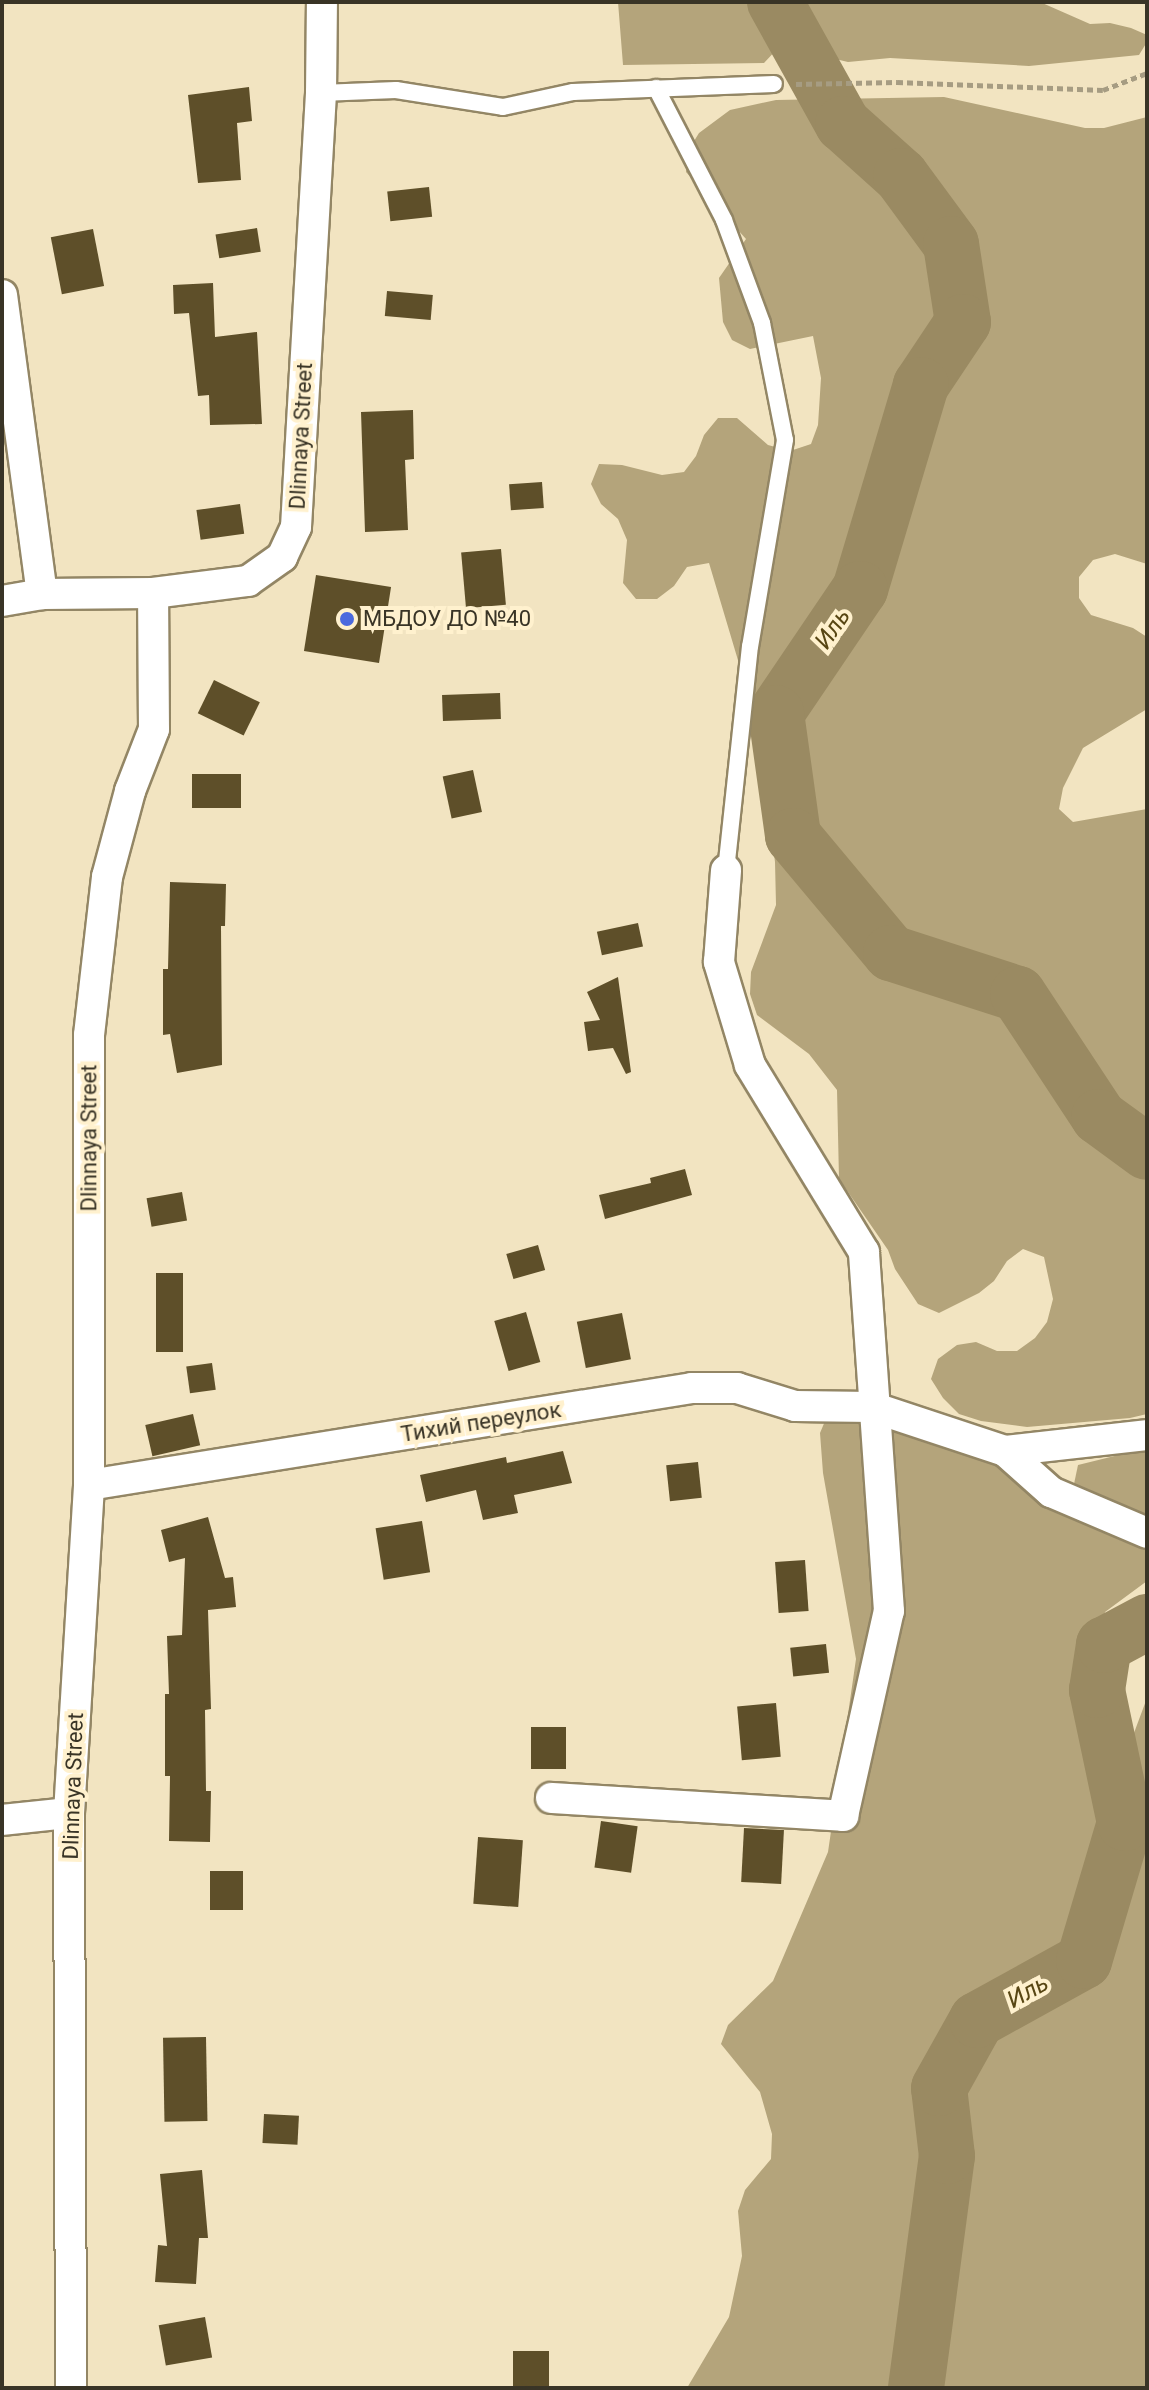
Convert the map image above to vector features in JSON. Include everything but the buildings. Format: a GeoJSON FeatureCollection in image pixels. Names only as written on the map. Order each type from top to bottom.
{"type":"FeatureCollection","features":[{"type":"Feature","properties":{"kind":"street","name":"Dlinnaya Street"},"geometry":{"type":"LineString","coordinates":[[71,2388],[69,1813],[89,1485],[89,1035],[107,877],[130,791],[154,729],[153,593],[248,581],[282,557],[296,527],[321,93],[322,2]]}},
{"type":"Feature","properties":{"kind":"street"},"geometry":{"type":"LineString","coordinates":[[2,295],[42,594]]}},
{"type":"Feature","properties":{"kind":"street"},"geometry":{"type":"LineString","coordinates":[[2,601],[42,594],[153,593]]}},
{"type":"Feature","properties":{"kind":"street"},"geometry":{"type":"LineString","coordinates":[[551,1798],[843,1816],[889,1611],[872,1407],[864,1252],[750,1065],[719,962],[726,870]]}},
{"type":"Feature","properties":{"kind":"street","name":"Тихий переулок"},"geometry":{"type":"LineString","coordinates":[[89,1485],[692,1388],[737,1388],[795,1406],[872,1407],[1005,1451]]}},
{"type":"Feature","properties":{"kind":"street"},"geometry":{"type":"LineString","coordinates":[[1005,1451],[1147,1435]]}},
{"type":"Feature","properties":{"kind":"street"},"geometry":{"type":"LineString","coordinates":[[1005,1451],[1051,1492],[1147,1533]]}},
{"type":"Feature","properties":{"kind":"street"},"geometry":{"type":"LineString","coordinates":[[2,1820],[69,1813]]}},
{"type":"Feature","properties":{"kind":"lane"},"geometry":{"type":"LineString","coordinates":[[321,93],[396,90],[503,107],[573,92],[774,84]]}},
{"type":"Feature","properties":{"kind":"lane"},"geometry":{"type":"LineString","coordinates":[[656,88],[724,220],[762,323],[785,440],[750,646],[726,870]]}},
{"type":"Feature","properties":{"kind":"path"},"geometry":{"type":"LineString","coordinates":[[774,84],[897,82],[1103,90],[1147,73]]}},
{"type":"Feature","properties":{"kind":"shaded area"},"geometry":{"type":"Polygon","coordinates":[[[618,2],[1040,2],[1090,24],[1110,23],[1131,28],[1147,35],[1147,42],[1139,55],[1029,66],[890,58],[848,62],[827,57],[813,42],[793,32],[764,63],[623,65],[618,2]]]}},
{"type":"Feature","properties":{"kind":"shaded area"},"geometry":{"type":"Polygon","coordinates":[[[944,97],[1085,128],[1104,128],[1147,117],[1147,564],[1115,554],[1093,560],[1079,577],[1079,598],[1091,615],[1133,628],[1147,637],[1147,709],[1083,748],[1063,788],[1059,809],[1073,822],[1147,809],[1147,1414],[1130,1418],[1027,1427],[981,1421],[959,1414],[943,1398],[931,1379],[938,1359],[957,1345],[976,1342],[997,1351],[1017,1351],[1035,1338],[1047,1322],[1053,1299],[1044,1257],[1023,1249],[1007,1261],[994,1281],[979,1293],[939,1313],[918,1304],[895,1269],[888,1250],[839,1179],[837,1090],[809,1054],[757,1015],[750,994],[751,972],[776,905],[775,862],[757,724],[709,563],[687,567],[674,586],[657,599],[636,599],[623,583],[627,540],[618,519],[601,504],[591,484],[599,464],[622,465],[662,475],[684,472],[696,456],[704,435],[718,418],[737,418],[768,445],[790,451],[811,444],[818,425],[821,378],[813,336],[750,349],[732,340],[723,322],[719,278],[746,239],[686,172],[688,151],[699,133],[730,110],[776,100],[944,97]]]}},
{"type":"Feature","properties":{"kind":"shaded area"},"geometry":{"type":"Polygon","coordinates":[[[828,1414],[849,1416],[990,1455],[1147,1549],[1147,1581],[1105,1612],[1082,1727],[1128,1749],[1147,1698],[1147,2388],[687,2388],[729,2317],[742,2256],[738,2211],[745,2190],[771,2159],[772,2134],[760,2092],[721,2044],[728,2025],[773,1981],[828,1852],[856,1659],[823,1473],[820,1433],[828,1414]]]}},
{"type":"Feature","properties":{"kind":"shaded area"},"geometry":{"type":"Polygon","coordinates":[[[1147,1448],[1147,1521],[1090,1499],[1074,1484],[1078,1465],[1147,1448]]]}},
{"type":"Feature","properties":{"kind":"waterway","name":"Иль"},"geometry":{"type":"LineString","coordinates":[[775,2],[843,124],[901,176],[951,244],[963,322],[921,385],[860,589],[776,713],[793,836],[891,953],[1018,994],[1099,1117],[1147,1152]]}},
{"type":"Feature","properties":{"kind":"waterway","name":"Иль"},"geometry":{"type":"LineString","coordinates":[[916,2388],[947,2156],[939,2088],[977,2020],[1084,1961],[1125,1823],[1097,1690],[1104,1645],[1147,1622]]}},
{"type":"Feature","properties":{"kind":"place","name":"МБДОУ ДО №40"},"geometry":{"type":"Point","coordinates":[347,619]}}]}
